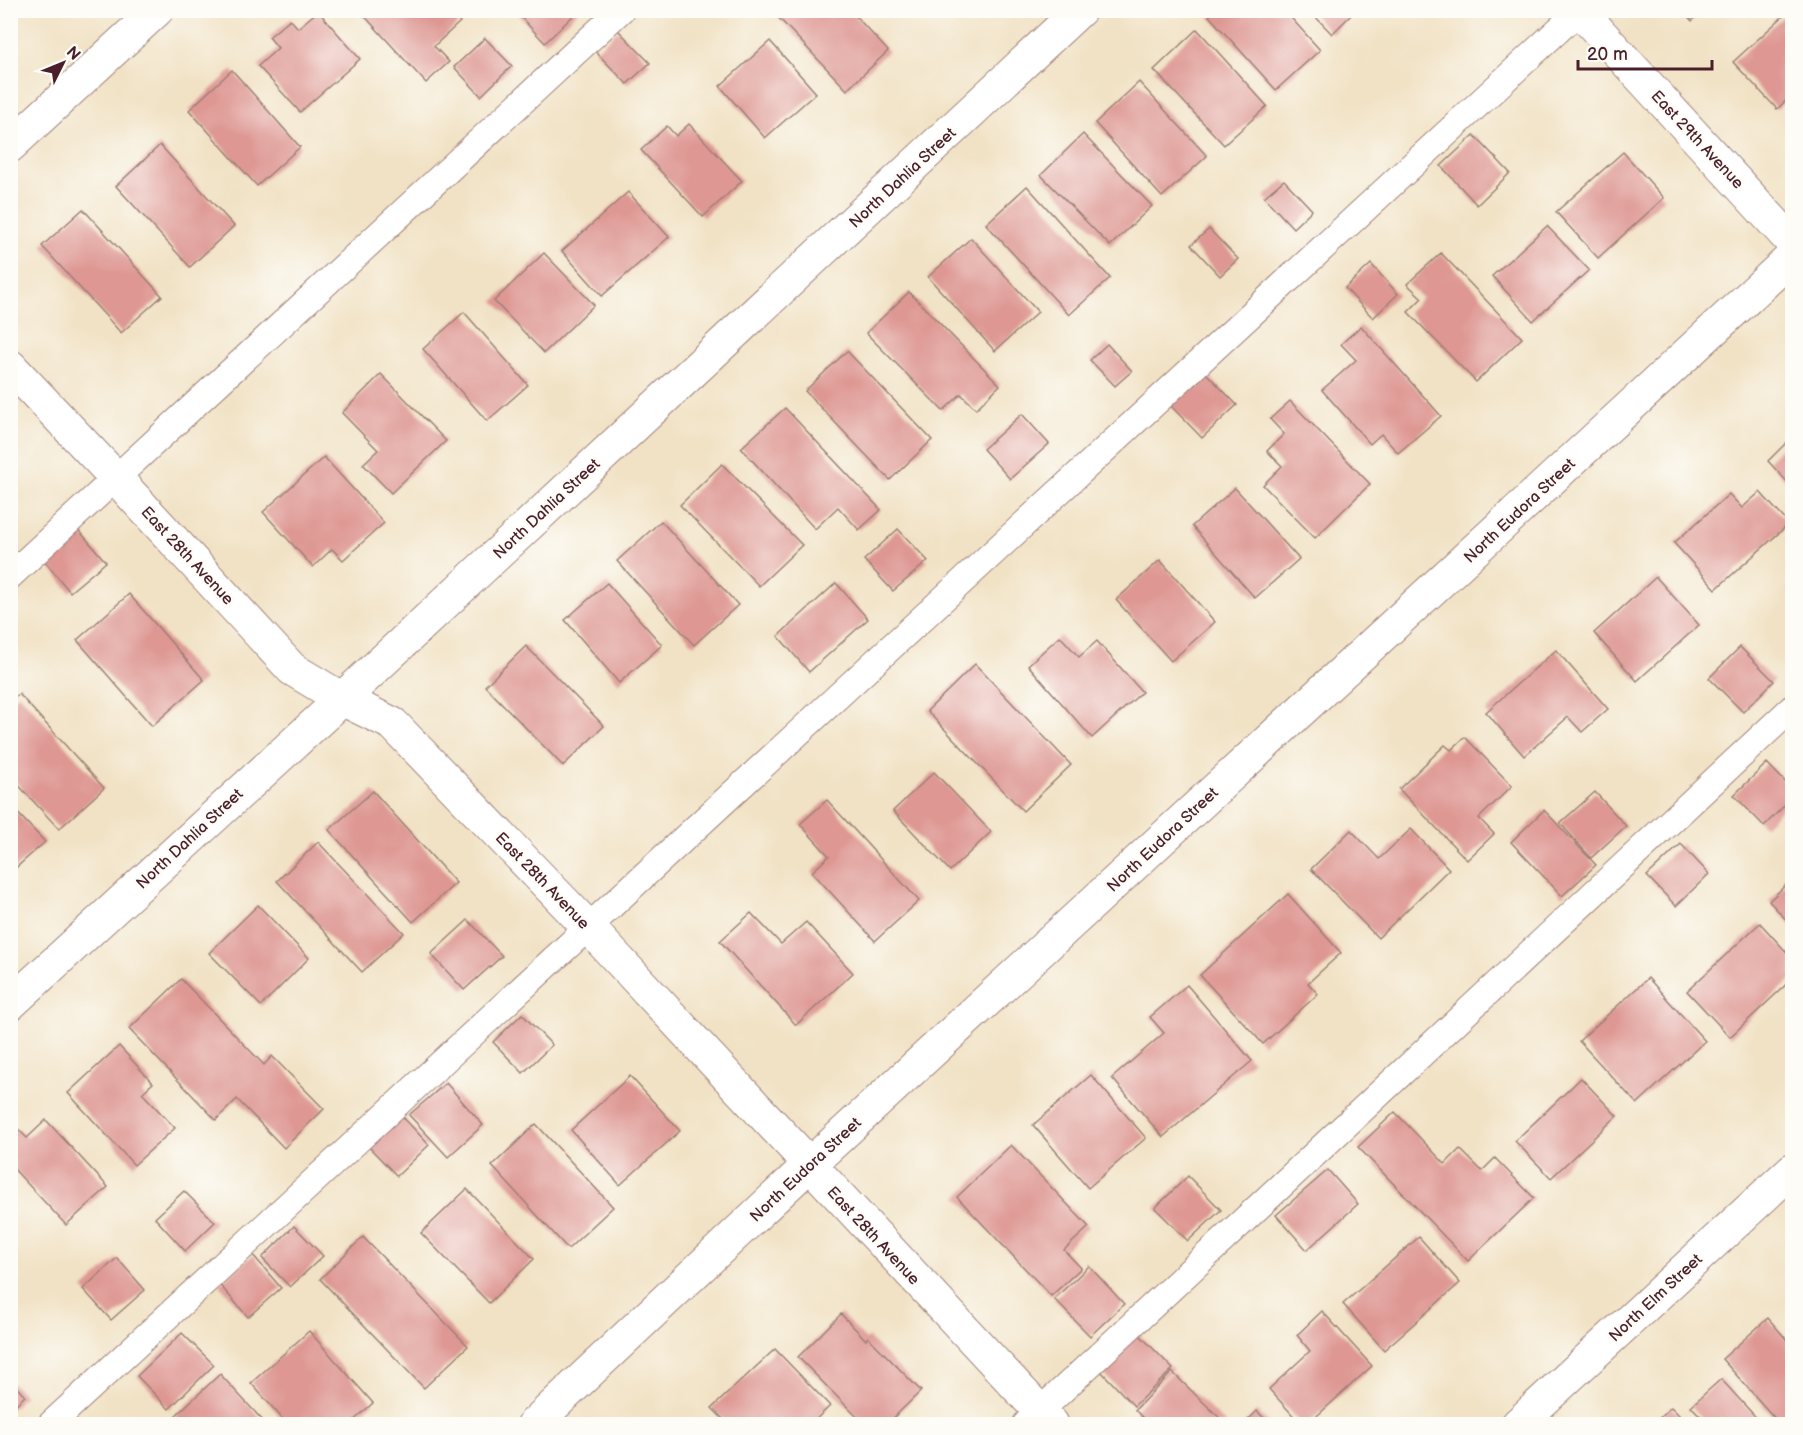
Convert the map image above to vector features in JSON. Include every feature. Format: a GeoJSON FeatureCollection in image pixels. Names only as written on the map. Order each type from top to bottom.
{"type":"FeatureCollection","features":[{"type":"Feature","properties":{"kind":"street"},"geometry":{"type":"LineString","coordinates":[[10,146],[157,10]]}},
{"type":"Feature","properties":{"kind":"street","name":"North Dahlia Street"},"geometry":{"type":"LineString","coordinates":[[10,1004],[342,699],[1080,10]]}},
{"type":"Feature","properties":{"kind":"street","name":"East 29th Avenue"},"geometry":{"type":"LineString","coordinates":[[1579,11],[1792,242]]}},
{"type":"Feature","properties":{"kind":"street","name":"North Eudora Street"},"geometry":{"type":"LineString","coordinates":[[534,1425],[809,1166],[1792,257]]}},
{"type":"Feature","properties":{"kind":"street","name":"East 28th Avenue"},"geometry":{"type":"LineString","coordinates":[[10,366],[117,477],[292,669],[342,699],[393,724],[588,927],[1039,1420]]}},
{"type":"Feature","properties":{"kind":"street","name":"North Elm Street"},"geometry":{"type":"LineString","coordinates":[[1518,1425],[1792,1170]]}},
{"type":"Feature","properties":{"kind":"lane"},"geometry":{"type":"LineString","coordinates":[[10,576],[621,10]]}},
{"type":"Feature","properties":{"kind":"lane"},"geometry":{"type":"LineString","coordinates":[[51,1425],[1579,11]]}},
{"type":"Feature","properties":{"kind":"lane"},"geometry":{"type":"LineString","coordinates":[[1039,1420],[1792,708]]}},
{"type":"Feature","properties":{"kind":"building"},"geometry":{"type":"Polygon","coordinates":[[[359,10],[449,10],[460,22],[434,46],[449,62],[426,83],[359,10]]]}},
{"type":"Feature","properties":{"kind":"building"},"geometry":{"type":"Polygon","coordinates":[[[514,10],[579,10],[545,43],[514,10]]]}},
{"type":"Feature","properties":{"kind":"building"},"geometry":{"type":"Polygon","coordinates":[[[781,10],[850,10],[888,51],[847,90],[776,15],[781,10]]]}},
{"type":"Feature","properties":{"kind":"building"},"geometry":{"type":"Polygon","coordinates":[[[1215,10],[1284,10],[1320,50],[1276,90],[1209,16],[1215,10]]]}},
{"type":"Feature","properties":{"kind":"building"},"geometry":{"type":"Polygon","coordinates":[[[1309,10],[1356,10],[1332,34],[1309,10]]]}},
{"type":"Feature","properties":{"kind":"building"},"geometry":{"type":"Polygon","coordinates":[[[1682,10],[1703,10],[1692,21],[1682,10]]]}},
{"type":"Feature","properties":{"kind":"building"},"geometry":{"type":"Polygon","coordinates":[[[1790,10],[1792,13],[1792,95],[1777,109],[1733,62],[1790,10]]]}},
{"type":"Feature","properties":{"kind":"building"},"geometry":{"type":"Polygon","coordinates":[[[318,11],[360,59],[300,112],[258,66],[278,48],[269,37],[290,19],[298,28],[318,11]]]}},
{"type":"Feature","properties":{"kind":"building"},"geometry":{"type":"Polygon","coordinates":[[[1197,29],[1267,106],[1224,145],[1154,70],[1197,29]]]}},
{"type":"Feature","properties":{"kind":"building"},"geometry":{"type":"Polygon","coordinates":[[[618,30],[650,63],[627,84],[595,51],[618,30]]]}},
{"type":"Feature","properties":{"kind":"building"},"geometry":{"type":"Polygon","coordinates":[[[485,38],[512,66],[481,96],[454,67],[485,38]]]}},
{"type":"Feature","properties":{"kind":"building"},"geometry":{"type":"Polygon","coordinates":[[[770,41],[816,93],[765,138],[720,86],[770,41]]]}},
{"type":"Feature","properties":{"kind":"building"},"geometry":{"type":"Polygon","coordinates":[[[232,70],[300,147],[257,186],[189,110],[232,70]]]}},
{"type":"Feature","properties":{"kind":"building"},"geometry":{"type":"Polygon","coordinates":[[[1139,82],[1207,156],[1162,197],[1095,123],[1139,82]]]}},
{"type":"Feature","properties":{"kind":"building"},"geometry":{"type":"Polygon","coordinates":[[[689,124],[742,181],[703,217],[641,150],[667,126],[676,136],[689,124]]]}},
{"type":"Feature","properties":{"kind":"building"},"geometry":{"type":"Polygon","coordinates":[[[1083,134],[1152,206],[1110,246],[1041,175],[1083,134]]]}},
{"type":"Feature","properties":{"kind":"building"},"geometry":{"type":"Polygon","coordinates":[[[1474,135],[1510,173],[1477,205],[1441,166],[1474,135]]]}},
{"type":"Feature","properties":{"kind":"building"},"geometry":{"type":"Polygon","coordinates":[[[160,145],[234,226],[190,267],[116,186],[160,145]]]}},
{"type":"Feature","properties":{"kind":"building"},"geometry":{"type":"Polygon","coordinates":[[[1623,152],[1664,198],[1598,258],[1556,212],[1623,152]]]}},
{"type":"Feature","properties":{"kind":"building"},"geometry":{"type":"Polygon","coordinates":[[[1284,180],[1312,210],[1293,228],[1264,197],[1284,180]]]}},
{"type":"Feature","properties":{"kind":"building"},"geometry":{"type":"Polygon","coordinates":[[[1027,186],[1110,278],[1069,315],[986,224],[1027,186]]]}},
{"type":"Feature","properties":{"kind":"building"},"geometry":{"type":"Polygon","coordinates":[[[628,192],[669,237],[602,296],[562,251],[628,192]]]}},
{"type":"Feature","properties":{"kind":"building"},"geometry":{"type":"Polygon","coordinates":[[[83,209],[162,296],[121,333],[42,246],[83,209]]]}},
{"type":"Feature","properties":{"kind":"building"},"geometry":{"type":"Polygon","coordinates":[[[1547,226],[1589,270],[1533,321],[1492,276],[1547,226]]]}},
{"type":"Feature","properties":{"kind":"building"},"geometry":{"type":"Polygon","coordinates":[[[1209,229],[1238,259],[1220,276],[1191,245],[1209,229]]]}},
{"type":"Feature","properties":{"kind":"building"},"geometry":{"type":"Polygon","coordinates":[[[971,238],[1038,312],[995,351],[928,277],[971,238]]]}},
{"type":"Feature","properties":{"kind":"building"},"geometry":{"type":"Polygon","coordinates":[[[544,253],[594,305],[544,353],[494,301],[544,253]]]}},
{"type":"Feature","properties":{"kind":"building"},"geometry":{"type":"Polygon","coordinates":[[[1441,253],[1522,338],[1476,382],[1408,312],[1422,298],[1407,284],[1441,253]]]}},
{"type":"Feature","properties":{"kind":"building"},"geometry":{"type":"Polygon","coordinates":[[[1371,264],[1398,294],[1373,318],[1345,288],[1371,264]]]}},
{"type":"Feature","properties":{"kind":"building"},"geometry":{"type":"Polygon","coordinates":[[[909,292],[1000,385],[976,409],[961,394],[943,411],[866,333],[909,292]]]}},
{"type":"Feature","properties":{"kind":"building"},"geometry":{"type":"Polygon","coordinates":[[[464,312],[528,385],[487,421],[423,349],[464,312]]]}},
{"type":"Feature","properties":{"kind":"building"},"geometry":{"type":"Polygon","coordinates":[[[1361,326],[1441,416],[1398,453],[1381,434],[1370,444],[1322,390],[1356,360],[1341,344],[1361,326]]]}},
{"type":"Feature","properties":{"kind":"building"},"geometry":{"type":"Polygon","coordinates":[[[1107,344],[1132,371],[1115,386],[1090,360],[1107,344]]]}},
{"type":"Feature","properties":{"kind":"building"},"geometry":{"type":"Polygon","coordinates":[[[847,351],[932,440],[890,480],[805,391],[847,351]]]}},
{"type":"Feature","properties":{"kind":"building"},"geometry":{"type":"Polygon","coordinates":[[[1205,372],[1237,405],[1202,438],[1170,405],[1205,372]]]}},
{"type":"Feature","properties":{"kind":"building"},"geometry":{"type":"Polygon","coordinates":[[[381,374],[446,441],[391,493],[363,464],[378,450],[342,413],[381,374]]]}},
{"type":"Feature","properties":{"kind":"building"},"geometry":{"type":"Polygon","coordinates":[[[1290,401],[1370,484],[1315,538],[1263,485],[1282,466],[1267,451],[1284,434],[1270,419],[1290,401]]]}},
{"type":"Feature","properties":{"kind":"building"},"geometry":{"type":"Polygon","coordinates":[[[785,408],[881,510],[859,530],[838,507],[815,529],[741,448],[785,408]]]}},
{"type":"Feature","properties":{"kind":"building"},"geometry":{"type":"Polygon","coordinates":[[[1022,414],[1049,444],[1010,479],[983,449],[1022,414]]]}},
{"type":"Feature","properties":{"kind":"building"},"geometry":{"type":"Polygon","coordinates":[[[1792,437],[1792,487],[1768,461],[1792,437]]]}},
{"type":"Feature","properties":{"kind":"building"},"geometry":{"type":"Polygon","coordinates":[[[324,457],[384,523],[343,560],[332,549],[313,567],[263,512],[324,457]]]}},
{"type":"Feature","properties":{"kind":"building"},"geometry":{"type":"Polygon","coordinates":[[[722,464],[802,545],[759,586],[680,505],[722,464]]]}},
{"type":"Feature","properties":{"kind":"building"},"geometry":{"type":"Polygon","coordinates":[[[1235,488],[1299,559],[1255,598],[1192,526],[1235,488]]]}},
{"type":"Feature","properties":{"kind":"building"},"geometry":{"type":"Polygon","coordinates":[[[1760,492],[1789,524],[1716,589],[1674,543],[1729,494],[1742,508],[1760,492]]]}},
{"type":"Feature","properties":{"kind":"building"},"geometry":{"type":"Polygon","coordinates":[[[661,521],[738,605],[694,645],[617,561],[661,521]]]}},
{"type":"Feature","properties":{"kind":"building"},"geometry":{"type":"Polygon","coordinates":[[[77,528],[106,562],[70,592],[42,558],[77,528]]]}},
{"type":"Feature","properties":{"kind":"building"},"geometry":{"type":"Polygon","coordinates":[[[898,529],[928,561],[893,591],[864,560],[898,529]]]}},
{"type":"Feature","properties":{"kind":"building"},"geometry":{"type":"Polygon","coordinates":[[[1160,560],[1215,622],[1171,661],[1116,600],[1160,560]]]}},
{"type":"Feature","properties":{"kind":"building"},"geometry":{"type":"Polygon","coordinates":[[[1656,577],[1699,625],[1637,681],[1594,633],[1656,577]]]}},
{"type":"Feature","properties":{"kind":"building"},"geometry":{"type":"Polygon","coordinates":[[[607,583],[662,645],[619,683],[565,620],[607,583]]]}},
{"type":"Feature","properties":{"kind":"building"},"geometry":{"type":"Polygon","coordinates":[[[836,583],[868,619],[809,672],[778,636],[836,583]]]}},
{"type":"Feature","properties":{"kind":"building"},"geometry":{"type":"Polygon","coordinates":[[[129,594],[204,680],[152,726],[77,640],[129,594]]]}},
{"type":"Feature","properties":{"kind":"building"},"geometry":{"type":"Polygon","coordinates":[[[1060,636],[1079,657],[1097,641],[1142,692],[1092,738],[1028,665],[1060,636]]]}},
{"type":"Feature","properties":{"kind":"building"},"geometry":{"type":"Polygon","coordinates":[[[526,646],[604,726],[563,766],[485,686],[526,646]]]}},
{"type":"Feature","properties":{"kind":"building"},"geometry":{"type":"Polygon","coordinates":[[[1740,647],[1774,681],[1743,712],[1709,678],[1740,647]]]}},
{"type":"Feature","properties":{"kind":"building"},"geometry":{"type":"Polygon","coordinates":[[[1556,650],[1608,709],[1582,732],[1568,717],[1524,756],[1486,712],[1556,650]]]}},
{"type":"Feature","properties":{"kind":"building"},"geometry":{"type":"Polygon","coordinates":[[[975,664],[1071,765],[1023,811],[927,711],[975,664]]]}},
{"type":"Feature","properties":{"kind":"building"},"geometry":{"type":"Polygon","coordinates":[[[19,694],[104,788],[59,829],[10,776],[10,701],[19,694]]]}},
{"type":"Feature","properties":{"kind":"building"},"geometry":{"type":"Polygon","coordinates":[[[1465,737],[1512,786],[1479,818],[1494,834],[1467,860],[1399,789],[1445,745],[1451,750],[1465,737]]]}},
{"type":"Feature","properties":{"kind":"building"},"geometry":{"type":"Polygon","coordinates":[[[1767,763],[1792,789],[1792,798],[1764,826],[1734,795],[1767,763]]]}},
{"type":"Feature","properties":{"kind":"building"},"geometry":{"type":"Polygon","coordinates":[[[934,772],[991,832],[950,871],[893,811],[934,772]]]}},
{"type":"Feature","properties":{"kind":"building"},"geometry":{"type":"Polygon","coordinates":[[[373,791],[456,883],[413,922],[329,830],[373,791]]]}},
{"type":"Feature","properties":{"kind":"building"},"geometry":{"type":"Polygon","coordinates":[[[1595,792],[1626,826],[1591,858],[1560,823],[1595,792]]]}},
{"type":"Feature","properties":{"kind":"building"},"geometry":{"type":"Polygon","coordinates":[[[827,800],[919,901],[875,941],[812,872],[829,856],[800,824],[827,800]]]}},
{"type":"Feature","properties":{"kind":"building"},"geometry":{"type":"Polygon","coordinates":[[[10,805],[45,842],[10,873],[10,805]]]}},
{"type":"Feature","properties":{"kind":"building"},"geometry":{"type":"Polygon","coordinates":[[[1544,810],[1596,865],[1562,896],[1511,842],[1544,810]]]}},
{"type":"Feature","properties":{"kind":"building"},"geometry":{"type":"Polygon","coordinates":[[[1411,829],[1449,869],[1378,938],[1311,869],[1351,830],[1379,859],[1411,829]]]}},
{"type":"Feature","properties":{"kind":"building"},"geometry":{"type":"Polygon","coordinates":[[[318,842],[404,933],[362,972],[277,881],[318,842]]]}},
{"type":"Feature","properties":{"kind":"building"},"geometry":{"type":"Polygon","coordinates":[[[1681,844],[1709,874],[1676,906],[1647,876],[1681,844]]]}},
{"type":"Feature","properties":{"kind":"building"},"geometry":{"type":"Polygon","coordinates":[[[1792,879],[1792,926],[1769,901],[1792,879]]]}},
{"type":"Feature","properties":{"kind":"building"},"geometry":{"type":"Polygon","coordinates":[[[1288,894],[1341,953],[1308,983],[1318,994],[1263,1044],[1200,975],[1288,894]]]}},
{"type":"Feature","properties":{"kind":"building"},"geometry":{"type":"Polygon","coordinates":[[[258,905],[309,958],[261,1006],[209,953],[258,905]]]}},
{"type":"Feature","properties":{"kind":"building"},"geometry":{"type":"Polygon","coordinates":[[[751,913],[781,944],[806,922],[853,973],[796,1025],[720,941],[751,913]]]}},
{"type":"Feature","properties":{"kind":"building"},"geometry":{"type":"Polygon","coordinates":[[[468,920],[502,956],[464,990],[431,954],[468,920]]]}},
{"type":"Feature","properties":{"kind":"building"},"geometry":{"type":"Polygon","coordinates":[[[1760,923],[1792,958],[1792,979],[1730,1037],[1687,991],[1760,923]]]}},
{"type":"Feature","properties":{"kind":"building"},"geometry":{"type":"Polygon","coordinates":[[[1648,978],[1705,1041],[1637,1104],[1579,1041],[1648,978]]]}},
{"type":"Feature","properties":{"kind":"building"},"geometry":{"type":"Polygon","coordinates":[[[181,979],[264,1065],[272,1056],[324,1109],[284,1148],[237,1099],[216,1120],[129,1029],[181,979]]]}},
{"type":"Feature","properties":{"kind":"building"},"geometry":{"type":"Polygon","coordinates":[[[1187,985],[1252,1061],[1163,1137],[1112,1078],[1164,1033],[1150,1017],[1187,985]]]}},
{"type":"Feature","properties":{"kind":"building"},"geometry":{"type":"Polygon","coordinates":[[[522,1014],[552,1045],[523,1073],[493,1042],[522,1014]]]}},
{"type":"Feature","properties":{"kind":"building"},"geometry":{"type":"Polygon","coordinates":[[[119,1046],[153,1083],[142,1093],[175,1128],[134,1165],[68,1093],[119,1046]]]}},
{"type":"Feature","properties":{"kind":"building"},"geometry":{"type":"Polygon","coordinates":[[[1091,1075],[1146,1138],[1088,1188],[1033,1125],[1091,1075]]]}},
{"type":"Feature","properties":{"kind":"building"},"geometry":{"type":"Polygon","coordinates":[[[630,1076],[680,1131],[620,1185],[571,1130],[630,1076]]]}},
{"type":"Feature","properties":{"kind":"building"},"geometry":{"type":"Polygon","coordinates":[[[1581,1078],[1617,1116],[1551,1178],[1515,1141],[1581,1078]]]}},
{"type":"Feature","properties":{"kind":"building"},"geometry":{"type":"Polygon","coordinates":[[[446,1083],[483,1125],[448,1157],[409,1115],[446,1083]]]}},
{"type":"Feature","properties":{"kind":"building"},"geometry":{"type":"Polygon","coordinates":[[[1395,1112],[1445,1164],[1460,1149],[1482,1171],[1495,1158],[1534,1198],[1468,1261],[1358,1147],[1395,1112]]]}},
{"type":"Feature","properties":{"kind":"building"},"geometry":{"type":"Polygon","coordinates":[[[401,1115],[429,1145],[397,1176],[368,1146],[401,1115]]]}},
{"type":"Feature","properties":{"kind":"building"},"geometry":{"type":"Polygon","coordinates":[[[46,1120],[108,1187],[66,1225],[10,1165],[10,1134],[17,1128],[27,1138],[46,1120]]]}},
{"type":"Feature","properties":{"kind":"building"},"geometry":{"type":"Polygon","coordinates":[[[536,1124],[613,1207],[568,1249],[492,1166],[536,1124]]]}},
{"type":"Feature","properties":{"kind":"building"},"geometry":{"type":"Polygon","coordinates":[[[1011,1145],[1089,1227],[1064,1250],[1081,1268],[1051,1296],[957,1197],[1011,1145]]]}},
{"type":"Feature","properties":{"kind":"building"},"geometry":{"type":"Polygon","coordinates":[[[1328,1170],[1358,1204],[1307,1250],[1276,1215],[1328,1170]]]}},
{"type":"Feature","properties":{"kind":"building"},"geometry":{"type":"Polygon","coordinates":[[[1188,1176],[1221,1210],[1188,1241],[1155,1208],[1188,1176]]]}},
{"type":"Feature","properties":{"kind":"building"},"geometry":{"type":"Polygon","coordinates":[[[467,1189],[534,1259],[489,1303],[421,1233],[467,1189]]]}},
{"type":"Feature","properties":{"kind":"building"},"geometry":{"type":"Polygon","coordinates":[[[184,1191],[215,1222],[185,1251],[155,1218],[184,1191]]]}},
{"type":"Feature","properties":{"kind":"building"},"geometry":{"type":"Polygon","coordinates":[[[294,1226],[323,1256],[290,1287],[262,1258],[294,1226]]]}},
{"type":"Feature","properties":{"kind":"building"},"geometry":{"type":"Polygon","coordinates":[[[363,1237],[468,1346],[424,1388],[320,1279],[363,1237]]]}},
{"type":"Feature","properties":{"kind":"building"},"geometry":{"type":"Polygon","coordinates":[[[1419,1237],[1460,1283],[1384,1350],[1343,1304],[1419,1237]]]}},
{"type":"Feature","properties":{"kind":"building"},"geometry":{"type":"Polygon","coordinates":[[[253,1255],[281,1288],[248,1317],[219,1284],[253,1255]]]}},
{"type":"Feature","properties":{"kind":"building"},"geometry":{"type":"Polygon","coordinates":[[[117,1258],[145,1290],[111,1320],[83,1289],[117,1258]]]}},
{"type":"Feature","properties":{"kind":"building"},"geometry":{"type":"Polygon","coordinates":[[[1089,1266],[1124,1304],[1090,1336],[1054,1299],[1089,1266]]]}},
{"type":"Feature","properties":{"kind":"building"},"geometry":{"type":"Polygon","coordinates":[[[1322,1311],[1372,1366],[1308,1424],[1301,1424],[1269,1389],[1310,1351],[1297,1335],[1322,1311]]]}},
{"type":"Feature","properties":{"kind":"building"},"geometry":{"type":"Polygon","coordinates":[[[841,1314],[866,1340],[868,1337],[921,1391],[887,1424],[864,1424],[798,1357],[841,1314]]]}},
{"type":"Feature","properties":{"kind":"building"},"geometry":{"type":"Polygon","coordinates":[[[1768,1318],[1792,1346],[1792,1424],[1780,1424],[1722,1359],[1768,1318]]]}},
{"type":"Feature","properties":{"kind":"building"},"geometry":{"type":"Polygon","coordinates":[[[309,1331],[373,1403],[350,1424],[287,1424],[251,1383],[309,1331]]]}},
{"type":"Feature","properties":{"kind":"building"},"geometry":{"type":"Polygon","coordinates":[[[182,1333],[214,1365],[169,1409],[137,1376],[182,1333]]]}},
{"type":"Feature","properties":{"kind":"building"},"geometry":{"type":"Polygon","coordinates":[[[1138,1333],[1173,1369],[1134,1406],[1100,1370],[1138,1333]]]}},
{"type":"Feature","properties":{"kind":"building"},"geometry":{"type":"Polygon","coordinates":[[[775,1349],[830,1406],[811,1424],[728,1424],[712,1408],[775,1349]]]}},
{"type":"Feature","properties":{"kind":"building"},"geometry":{"type":"Polygon","coordinates":[[[1172,1372],[1226,1424],[1149,1424],[1135,1410],[1172,1372]]]}},
{"type":"Feature","properties":{"kind":"building"},"geometry":{"type":"Polygon","coordinates":[[[220,1374],[266,1424],[182,1424],[175,1416],[220,1374]]]}},
{"type":"Feature","properties":{"kind":"building"},"geometry":{"type":"Polygon","coordinates":[[[1721,1379],[1762,1424],[1708,1424],[1691,1406],[1721,1379]]]}},
{"type":"Feature","properties":{"kind":"building"},"geometry":{"type":"Polygon","coordinates":[[[10,1381],[25,1396],[10,1410],[10,1381]]]}},
{"type":"Feature","properties":{"kind":"building"},"geometry":{"type":"Polygon","coordinates":[[[1671,1407],[1688,1424],[1653,1424],[1671,1407]]]}},
{"type":"Feature","properties":{"kind":"building"},"geometry":{"type":"Polygon","coordinates":[[[1257,1411],[1270,1424],[1244,1424],[1257,1411]]]}}]}
